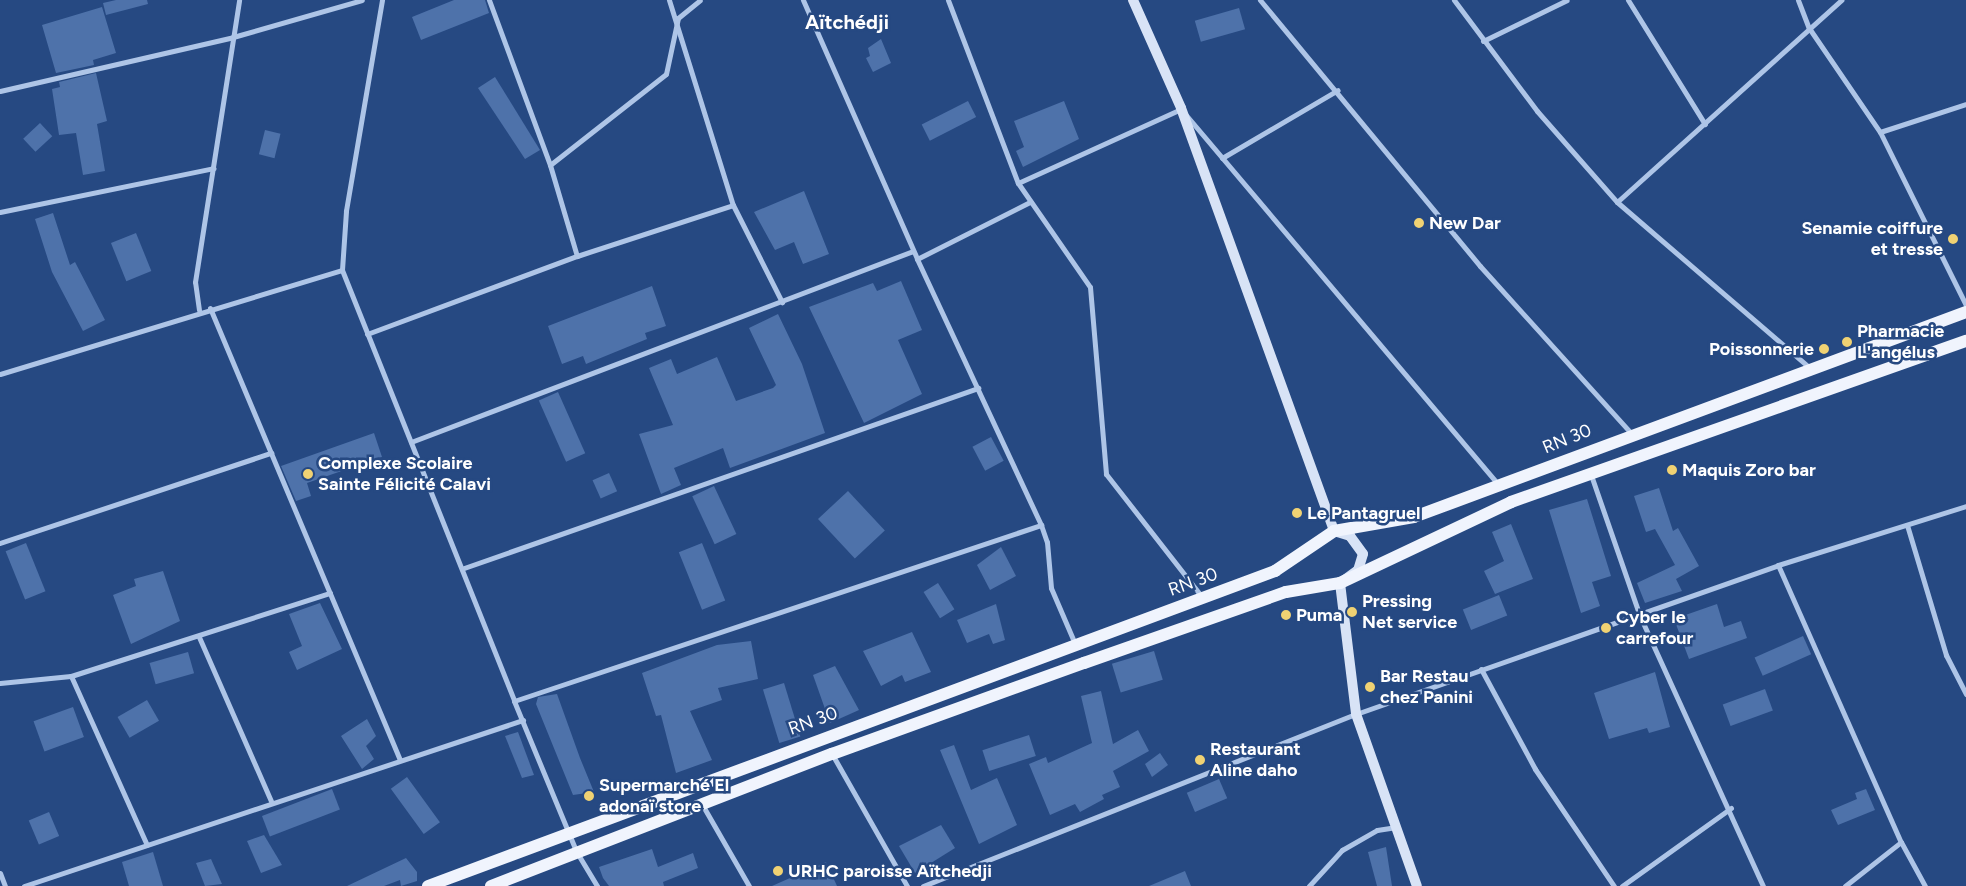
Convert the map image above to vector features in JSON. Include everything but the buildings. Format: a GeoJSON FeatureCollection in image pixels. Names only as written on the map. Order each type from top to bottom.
{"type":"FeatureCollection","features":[{"type":"Feature","properties":{"kind":"main road","name":"RN 30"},"geometry":{"type":"LineString","coordinates":[[428,886],[568,832],[1275,571],[1334,531],[1414,517],[1500,486],[1631,433],[1812,370],[1966,312]]}},
{"type":"Feature","properties":{"kind":"main road"},"geometry":{"type":"LineString","coordinates":[[490,886],[576,851],[703,806],[832,754],[1286,592],[1340,583],[1511,502],[1590,472],[1966,341]]}},
{"type":"Feature","properties":{"kind":"street"},"geometry":{"type":"LineString","coordinates":[[199,310],[195,282],[239,0]]}},
{"type":"Feature","properties":{"kind":"street"},"geometry":{"type":"LineString","coordinates":[[0,91],[233,37],[362,0]]}},
{"type":"Feature","properties":{"kind":"street"},"geometry":{"type":"LineString","coordinates":[[382,0],[346,211],[342,270],[464,568],[514,701],[568,832],[576,851],[597,886]]}},
{"type":"Feature","properties":{"kind":"street"},"geometry":{"type":"LineString","coordinates":[[489,0],[550,166],[577,256]]}},
{"type":"Feature","properties":{"kind":"street"},"geometry":{"type":"LineString","coordinates":[[669,0],[678,18],[733,205],[782,302]]}},
{"type":"Feature","properties":{"kind":"street"},"geometry":{"type":"LineString","coordinates":[[550,166],[666,74],[678,18],[700,0]]}},
{"type":"Feature","properties":{"kind":"street"},"geometry":{"type":"LineString","coordinates":[[803,0],[916,259],[1041,525],[1047,542],[1050,588],[1075,644]]}},
{"type":"Feature","properties":{"kind":"street"},"geometry":{"type":"LineString","coordinates":[[948,0],[1018,183],[1072,259],[1095,302],[1106,474],[1202,597]]}},
{"type":"Feature","properties":{"kind":"street"},"geometry":{"type":"LineString","coordinates":[[1133,0],[1181,108],[1334,531],[1350,536],[1363,554],[1358,570],[1340,583],[1356,714],[1417,886]]}},
{"type":"Feature","properties":{"kind":"street"},"geometry":{"type":"LineString","coordinates":[[1260,0],[1338,90],[1480,266],[1631,433]]}},
{"type":"Feature","properties":{"kind":"street"},"geometry":{"type":"LineString","coordinates":[[1454,0],[1483,41],[1574,157],[1617,202],[1812,370]]}},
{"type":"Feature","properties":{"kind":"street"},"geometry":{"type":"LineString","coordinates":[[1483,41],[1567,0]]}},
{"type":"Feature","properties":{"kind":"street"},"geometry":{"type":"LineString","coordinates":[[1628,0],[1705,124]]}},
{"type":"Feature","properties":{"kind":"street"},"geometry":{"type":"LineString","coordinates":[[1798,0],[1809,28],[1880,132],[1966,305]]}},
{"type":"Feature","properties":{"kind":"street"},"geometry":{"type":"LineString","coordinates":[[1617,202],[1841,0]]}},
{"type":"Feature","properties":{"kind":"street"},"geometry":{"type":"LineString","coordinates":[[1222,158],[1338,90]]}},
{"type":"Feature","properties":{"kind":"street"},"geometry":{"type":"LineString","coordinates":[[1880,132],[1966,104]]}},
{"type":"Feature","properties":{"kind":"street"},"geometry":{"type":"LineString","coordinates":[[1018,183],[1181,108]]}},
{"type":"Feature","properties":{"kind":"street"},"geometry":{"type":"LineString","coordinates":[[1181,108],[1500,486]]}},
{"type":"Feature","properties":{"kind":"street"},"geometry":{"type":"LineString","coordinates":[[0,212],[214,168]]}},
{"type":"Feature","properties":{"kind":"street"},"geometry":{"type":"LineString","coordinates":[[916,259],[1030,202]]}},
{"type":"Feature","properties":{"kind":"street"},"geometry":{"type":"LineString","coordinates":[[367,334],[577,256],[733,205]]}},
{"type":"Feature","properties":{"kind":"street"},"geometry":{"type":"LineString","coordinates":[[411,442],[913,251]]}},
{"type":"Feature","properties":{"kind":"street"},"geometry":{"type":"LineString","coordinates":[[0,374],[199,310],[342,270]]}},
{"type":"Feature","properties":{"kind":"street"},"geometry":{"type":"LineString","coordinates":[[210,308],[400,760]]}},
{"type":"Feature","properties":{"kind":"street"},"geometry":{"type":"LineString","coordinates":[[464,568],[978,388]]}},
{"type":"Feature","properties":{"kind":"street"},"geometry":{"type":"LineString","coordinates":[[0,544],[271,453]]}},
{"type":"Feature","properties":{"kind":"street"},"geometry":{"type":"LineString","coordinates":[[1590,472],[1639,614],[1731,808],[1763,886]]}},
{"type":"Feature","properties":{"kind":"street"},"geometry":{"type":"LineString","coordinates":[[923,886],[1356,714],[1778,565],[1966,506]]}},
{"type":"Feature","properties":{"kind":"street"},"geometry":{"type":"LineString","coordinates":[[1907,524],[1946,655],[1966,694]]}},
{"type":"Feature","properties":{"kind":"street"},"geometry":{"type":"LineString","coordinates":[[514,701],[1041,525]]}},
{"type":"Feature","properties":{"kind":"street"},"geometry":{"type":"LineString","coordinates":[[1778,565],[1901,842],[1925,886]]}},
{"type":"Feature","properties":{"kind":"street"},"geometry":{"type":"LineString","coordinates":[[0,683],[71,676],[199,637],[330,593]]}},
{"type":"Feature","properties":{"kind":"street"},"geometry":{"type":"LineString","coordinates":[[199,637],[272,803]]}},
{"type":"Feature","properties":{"kind":"street"},"geometry":{"type":"LineString","coordinates":[[1481,669],[1535,769],[1614,886]]}},
{"type":"Feature","properties":{"kind":"street"},"geometry":{"type":"LineString","coordinates":[[71,676],[147,845]]}},
{"type":"Feature","properties":{"kind":"street"},"geometry":{"type":"LineString","coordinates":[[24,886],[523,720]]}},
{"type":"Feature","properties":{"kind":"street"},"geometry":{"type":"LineString","coordinates":[[832,754],[907,886]]}},
{"type":"Feature","properties":{"kind":"street"},"geometry":{"type":"LineString","coordinates":[[703,806],[749,886]]}},
{"type":"Feature","properties":{"kind":"street"},"geometry":{"type":"LineString","coordinates":[[1622,886],[1731,808]]}},
{"type":"Feature","properties":{"kind":"street"},"geometry":{"type":"LineString","coordinates":[[1309,886],[1348,846],[1377,830],[1395,827]]}},
{"type":"Feature","properties":{"kind":"street"},"geometry":{"type":"LineString","coordinates":[[1845,886],[1901,842]]}},
{"type":"Feature","properties":{"kind":"street"},"geometry":{"type":"LineString","coordinates":[[0,873],[5,886]]}},
{"type":"Feature","properties":{"kind":"place","name":"New Dar"},"geometry":{"type":"Point","coordinates":[1419,223]}},
{"type":"Feature","properties":{"kind":"place","name":"Senamie coiffure et tresse"},"geometry":{"type":"Point","coordinates":[1953,239]}},
{"type":"Feature","properties":{"kind":"place","name":"Pharmacie L'angélus"},"geometry":{"type":"Point","coordinates":[1847,342]}},
{"type":"Feature","properties":{"kind":"place","name":"Poissonnerie"},"geometry":{"type":"Point","coordinates":[1824,349]}},
{"type":"Feature","properties":{"kind":"place","name":"Maquis Zoro bar"},"geometry":{"type":"Point","coordinates":[1672,470]}},
{"type":"Feature","properties":{"kind":"place","name":"Complexe Scolaire Sainte Félicité Calavi"},"geometry":{"type":"Point","coordinates":[308,474]}},
{"type":"Feature","properties":{"kind":"place","name":"Le Pantagruel"},"geometry":{"type":"Point","coordinates":[1297,513]}},
{"type":"Feature","properties":{"kind":"place","name":"Pressing Net service"},"geometry":{"type":"Point","coordinates":[1352,612]}},
{"type":"Feature","properties":{"kind":"place","name":"Puma"},"geometry":{"type":"Point","coordinates":[1286,615]}},
{"type":"Feature","properties":{"kind":"place","name":"Cyber le carrefour"},"geometry":{"type":"Point","coordinates":[1606,628]}},
{"type":"Feature","properties":{"kind":"place","name":"Bar Restau chez Panini"},"geometry":{"type":"Point","coordinates":[1370,687]}},
{"type":"Feature","properties":{"kind":"place","name":"Restaurant Aline daho"},"geometry":{"type":"Point","coordinates":[1200,760]}},
{"type":"Feature","properties":{"kind":"place","name":"Supermarché El adonaï store"},"geometry":{"type":"Point","coordinates":[589,796]}},
{"type":"Feature","properties":{"kind":"place","name":"URHC paroisse Aïtchedji"},"geometry":{"type":"Point","coordinates":[778,871]}},
{"type":"Feature","properties":{"kind":"district","name":"Aïtchédji"},"geometry":{"type":"Point","coordinates":[847,22]}}]}
